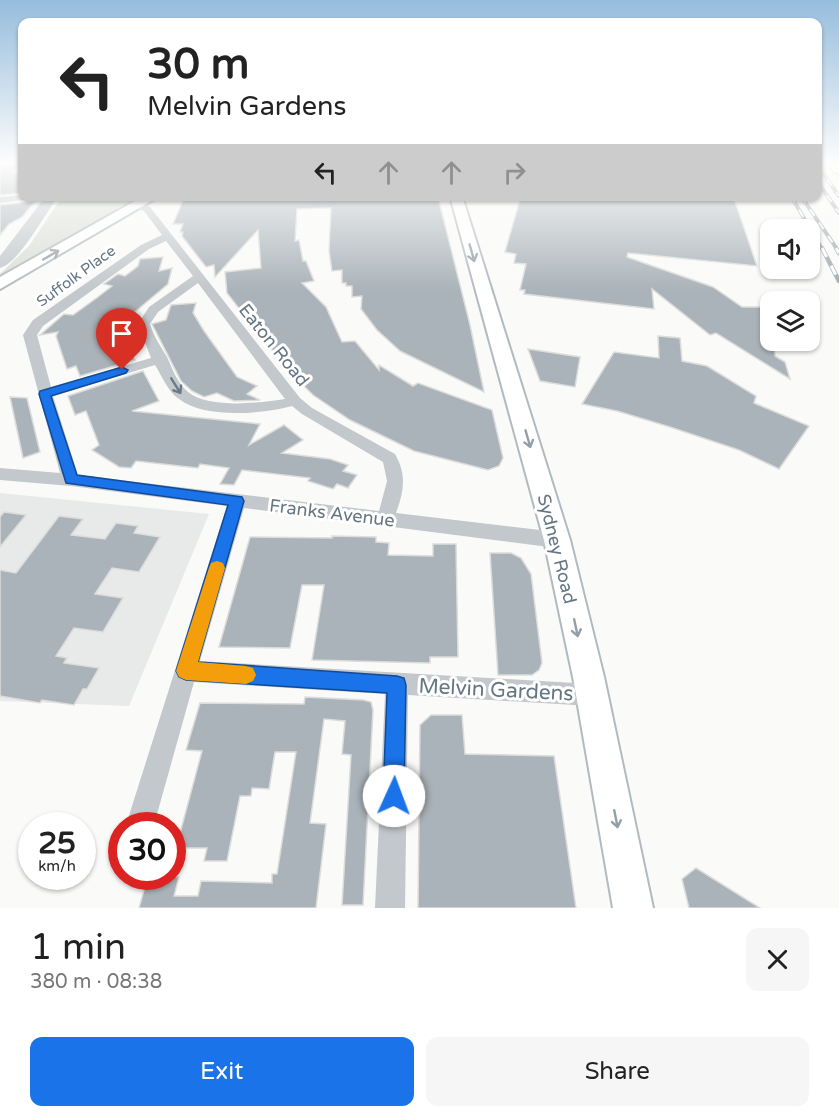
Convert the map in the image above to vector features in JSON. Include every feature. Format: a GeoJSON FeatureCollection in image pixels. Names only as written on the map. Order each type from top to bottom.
{"type":"FeatureCollection","features":[{"type":"Feature","properties":{"kind":"main road","name":"Sydney Road"},"geometry":{"type":"LineString","coordinates":[[459,206],[557,540],[591,695],[633,908]]}},
{"type":"Feature","properties":{"kind":"main road"},"geometry":{"type":"LineString","coordinates":[[0,284],[137,207]]}},
{"type":"Feature","properties":{"kind":"street"},"geometry":{"type":"LineString","coordinates":[[0,264],[12,252],[44,206]]}},
{"type":"Feature","properties":{"kind":"street","name":"Eaton Road"},"geometry":{"type":"LineString","coordinates":[[137,207],[147,209],[295,401],[307,411],[389,458],[396,470],[397,480],[385,520]]}},
{"type":"Feature","properties":{"kind":"street","name":"Suffolk Place"},"geometry":{"type":"LineString","coordinates":[[45,394],[30,342],[32,330],[145,247],[167,237]]}},
{"type":"Feature","properties":{"kind":"street"},"geometry":{"type":"LineString","coordinates":[[198,278],[167,299],[145,320],[145,329],[179,393],[193,401],[256,408],[279,407],[295,401]]}},
{"type":"Feature","properties":{"kind":"street"},"geometry":{"type":"LineString","coordinates":[[71,480],[45,394],[160,359]]}},
{"type":"Feature","properties":{"kind":"street","name":"Franks Avenue"},"geometry":{"type":"LineString","coordinates":[[0,474],[71,480],[557,540]]}},
{"type":"Feature","properties":{"kind":"street"},"geometry":{"type":"LineString","coordinates":[[144,812],[237,501]]}},
{"type":"Feature","properties":{"kind":"street","name":"Melvin Gardens"},"geometry":{"type":"LineString","coordinates":[[186,671],[591,695]]}},
{"type":"Feature","properties":{"kind":"street"},"geometry":{"type":"LineString","coordinates":[[390,908],[397,685]]}},
{"type":"Feature","properties":{"kind":"shaded area"},"geometry":{"type":"Polygon","coordinates":[[[56,206],[124,206],[0,278],[0,274],[29,246],[56,206]]]}},
{"type":"Feature","properties":{"kind":"shaded area"},"geometry":{"type":"Polygon","coordinates":[[[0,493],[209,514],[129,706],[0,701],[0,493]]]}},
{"type":"Feature","properties":{"kind":"building"},"geometry":{"type":"Polygon","coordinates":[[[0,206],[31,206],[22,217],[9,224],[0,235],[0,206]]]}},
{"type":"Feature","properties":{"kind":"building"},"geometry":{"type":"Polygon","coordinates":[[[181,206],[440,206],[484,392],[400,351],[377,330],[361,309],[362,296],[352,297],[352,286],[342,283],[342,270],[332,271],[329,251],[331,208],[297,209],[295,241],[299,240],[303,261],[306,261],[314,281],[302,283],[326,307],[342,342],[355,341],[379,370],[379,365],[413,386],[418,383],[492,410],[503,458],[499,466],[488,470],[414,451],[350,420],[313,395],[286,368],[227,293],[225,272],[261,268],[258,230],[215,277],[214,265],[206,267],[182,236],[183,232],[180,232],[183,224],[173,224],[181,206]]]}},
{"type":"Feature","properties":{"kind":"building"},"geometry":{"type":"Polygon","coordinates":[[[518,206],[737,206],[757,266],[628,253],[627,257],[713,287],[742,307],[760,307],[760,351],[775,351],[775,356],[785,362],[790,379],[716,333],[710,335],[652,289],[654,309],[524,294],[525,290],[520,290],[526,264],[514,263],[516,254],[505,252],[518,206]]]}},
{"type":"Feature","properties":{"kind":"building"},"geometry":{"type":"Polygon","coordinates":[[[163,257],[159,271],[172,268],[168,284],[105,337],[120,332],[135,360],[80,376],[76,366],[67,369],[56,336],[58,332],[40,335],[64,314],[73,315],[98,297],[112,286],[104,284],[118,274],[125,276],[138,266],[140,259],[163,257]]]}},
{"type":"Feature","properties":{"kind":"building"},"geometry":{"type":"Polygon","coordinates":[[[196,303],[193,313],[204,331],[237,377],[257,386],[247,394],[260,400],[234,401],[217,393],[204,397],[192,391],[181,381],[152,324],[166,320],[171,305],[196,303]]]}},
{"type":"Feature","properties":{"kind":"building"},"geometry":{"type":"Polygon","coordinates":[[[658,336],[680,338],[682,361],[707,366],[756,396],[754,403],[809,426],[779,469],[739,450],[670,427],[617,411],[582,404],[614,352],[659,358],[658,336]]]}},
{"type":"Feature","properties":{"kind":"building"},"geometry":{"type":"Polygon","coordinates":[[[528,349],[580,357],[575,387],[540,381],[528,349]]]}},
{"type":"Feature","properties":{"kind":"building"},"geometry":{"type":"Polygon","coordinates":[[[143,371],[159,401],[132,411],[260,424],[249,445],[284,425],[303,440],[282,453],[330,459],[348,465],[343,471],[357,475],[348,488],[337,484],[333,489],[308,481],[310,478],[242,470],[234,485],[220,484],[229,468],[200,464],[198,468],[136,461],[131,468],[119,467],[92,450],[99,445],[86,411],[75,415],[68,396],[143,371]]]}},
{"type":"Feature","properties":{"kind":"building"},"geometry":{"type":"Polygon","coordinates":[[[10,397],[27,398],[40,452],[23,458],[10,397]]]}},
{"type":"Feature","properties":{"kind":"building"},"geometry":{"type":"Polygon","coordinates":[[[4,512],[26,515],[0,547],[0,517],[4,512]]]}},
{"type":"Feature","properties":{"kind":"building"},"geometry":{"type":"Polygon","coordinates":[[[59,516],[83,519],[71,535],[105,539],[116,523],[138,526],[134,533],[160,537],[139,572],[112,568],[95,594],[123,598],[103,632],[74,628],[56,656],[67,658],[64,663],[99,668],[87,689],[83,689],[74,705],[42,700],[40,703],[0,696],[0,570],[16,573],[59,516]]]}},
{"type":"Feature","properties":{"kind":"building"},"geometry":{"type":"Polygon","coordinates":[[[332,536],[376,537],[376,542],[389,543],[388,555],[433,556],[433,544],[456,544],[458,657],[430,657],[430,663],[312,660],[324,585],[302,585],[290,648],[219,647],[250,537],[332,538],[332,536]]]}},
{"type":"Feature","properties":{"kind":"building"},"geometry":{"type":"Polygon","coordinates":[[[490,553],[511,553],[521,558],[531,574],[542,663],[539,670],[532,675],[498,675],[490,553]]]}},
{"type":"Feature","properties":{"kind":"building"},"geometry":{"type":"Polygon","coordinates":[[[305,697],[371,702],[373,710],[363,905],[342,905],[351,755],[342,754],[345,721],[324,719],[310,823],[326,824],[316,908],[139,908],[144,890],[176,890],[174,896],[198,896],[201,881],[272,883],[272,874],[277,874],[296,752],[275,752],[269,789],[252,788],[251,796],[240,796],[227,861],[204,861],[207,848],[186,848],[186,812],[202,751],[186,750],[200,703],[304,704],[305,697]]]}},
{"type":"Feature","properties":{"kind":"building"},"geometry":{"type":"Polygon","coordinates":[[[431,715],[462,715],[465,754],[554,756],[576,908],[418,908],[420,725],[431,715]]]}},
{"type":"Feature","properties":{"kind":"building"},"geometry":{"type":"Polygon","coordinates":[[[696,868],[760,908],[689,908],[682,879],[696,868]]]}},
{"type":"Feature","properties":{"kind":"railway"},"geometry":{"type":"LineString","coordinates":[[797,206],[822,249]]}},
{"type":"Feature","properties":{"kind":"railway"},"geometry":{"type":"LineString","coordinates":[[808,206],[837,249]]}},
{"type":"Feature","properties":{"kind":"railway"},"geometry":{"type":"LineString","coordinates":[[835,206],[839,213]]}},
{"type":"Feature","properties":{"kind":"railway"},"geometry":{"type":"LineString","coordinates":[[822,248],[839,281]]}},
{"type":"Feature","properties":{"kind":"railway"},"geometry":{"type":"LineString","coordinates":[[836,248],[839,253]]}},
{"type":"Feature","properties":{"kind":"slow traffic"},"geometry":{"type":"LineString","coordinates":[[217,568],[186,671],[246,675]]}},
{"type":"Feature","properties":{"kind":"route"},"geometry":{"type":"LineString","coordinates":[[122,370],[45,394],[71,480],[237,501],[186,671],[397,685],[394,796]]}}]}
